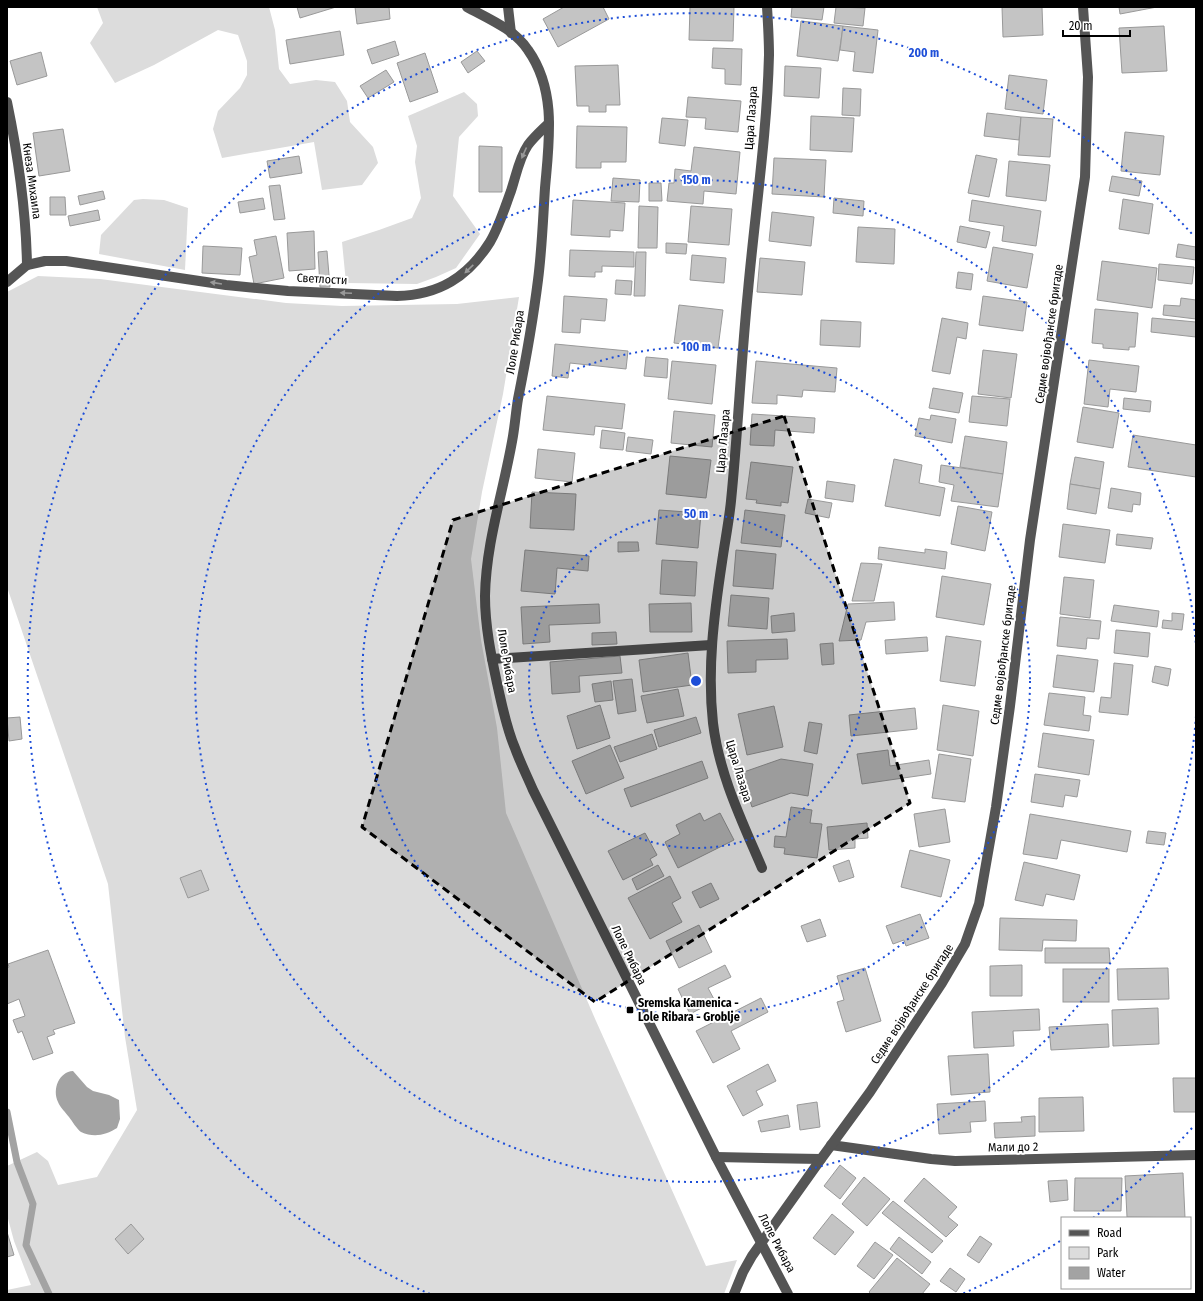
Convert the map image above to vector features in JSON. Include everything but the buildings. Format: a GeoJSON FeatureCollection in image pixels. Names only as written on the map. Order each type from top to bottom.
{"type":"FeatureCollection","features":[{"type":"Feature","properties":{"kind":"street","name":"Лоле Рибара"},"geometry":{"type":"LineString","coordinates":[[467,7],[499,24],[528,49],[542,79],[549,108],[549,147],[538,279],[526,366],[518,400],[514,435],[489,548],[485,596],[492,659],[503,714],[514,747],[533,790],[716,1157],[788,1294]]}},
{"type":"Feature","properties":{"kind":"street"},"geometry":{"type":"LineString","coordinates":[[508,7],[511,33]]}},
{"type":"Feature","properties":{"kind":"street","name":"Цара Лазара"},"geometry":{"type":"LineString","coordinates":[[762,868],[729,789],[718,755],[713,723],[711,645],[730,504],[740,409],[748,292],[761,167],[768,55],[768,7]]}},
{"type":"Feature","properties":{"kind":"street","name":"Седме војвођанске бригаде"},"geometry":{"type":"LineString","coordinates":[[734,1294],[743,1272],[762,1242],[870,1092],[942,983],[965,944],[979,904],[996,807],[1030,540],[1085,177],[1088,77],[1083,7]]}},
{"type":"Feature","properties":{"kind":"street","name":"Кнеза Михаила"},"geometry":{"type":"LineString","coordinates":[[7,102],[21,188],[27,265]]}},
{"type":"Feature","properties":{"kind":"street","name":"Светлости"},"geometry":{"type":"LineString","coordinates":[[27,265],[66,261],[226,285],[288,291],[397,296],[425,292],[443,286],[456,279],[470,268],[490,241],[512,190],[519,163],[527,146],[549,123]]}},
{"type":"Feature","properties":{"kind":"street"},"geometry":{"type":"LineString","coordinates":[[7,282],[27,265]]}},
{"type":"Feature","properties":{"kind":"street"},"geometry":{"type":"LineString","coordinates":[[492,659],[711,645]]}},
{"type":"Feature","properties":{"kind":"street","name":"Мали до 2"},"geometry":{"type":"LineString","coordinates":[[831,1145],[955,1161],[1196,1155]]}},
{"type":"Feature","properties":{"kind":"street"},"geometry":{"type":"LineString","coordinates":[[716,1157],[821,1159]]}},
{"type":"Feature","properties":{"kind":"highlighted area"},"geometry":{"type":"Polygon","coordinates":[[[784,416],[910,803],[595,1002],[362,827],[453,520],[784,416]]]}},
{"type":"Feature","properties":{"kind":"green space"},"geometry":{"type":"Polygon","coordinates":[[[97,7],[269,7],[275,30],[279,69],[290,84],[316,80],[335,82],[347,101],[350,122],[373,147],[378,163],[362,185],[322,190],[314,142],[222,158],[213,129],[218,111],[240,88],[247,75],[247,61],[238,35],[218,30],[154,65],[115,83],[90,43],[103,23],[97,7]]]}},
{"type":"Feature","properties":{"kind":"green space"},"geometry":{"type":"Polygon","coordinates":[[[464,92],[477,104],[478,116],[459,137],[453,196],[480,234],[456,268],[417,284],[346,283],[342,242],[412,218],[421,198],[415,162],[417,146],[408,116],[464,92]]]}},
{"type":"Feature","properties":{"kind":"green space"},"geometry":{"type":"Polygon","coordinates":[[[134,200],[164,200],[188,208],[185,270],[99,254],[101,235],[134,200]]]}},
{"type":"Feature","properties":{"kind":"green space"},"geometry":{"type":"Polygon","coordinates":[[[38,276],[100,279],[286,303],[342,306],[457,304],[519,297],[503,394],[482,492],[471,559],[481,640],[497,728],[506,813],[596,1021],[706,1266],[737,1260],[724,1294],[7,1294],[7,1290],[31,1285],[14,1241],[7,1215],[7,1166],[37,1152],[48,1161],[58,1185],[97,1177],[137,1110],[125,1037],[108,884],[7,587],[7,292],[38,276]]]}},
{"type":"Feature","properties":{"kind":"water"},"geometry":{"type":"Polygon","coordinates":[[[73,1071],[87,1087],[93,1091],[109,1095],[119,1100],[120,1119],[117,1128],[104,1134],[91,1135],[81,1132],[76,1127],[59,1104],[56,1097],[56,1087],[58,1082],[64,1074],[73,1071]]]}},
{"type":"Feature","properties":{"kind":"waterway"},"geometry":{"type":"LineString","coordinates":[[7,1112],[17,1162],[33,1204],[26,1245],[49,1294]]}},
{"type":"Feature","properties":{"kind":"place","name":"Sremska Kamenica - Lole Ribara - Groblje"},"geometry":{"type":"Point","coordinates":[630,1010]}}]}
